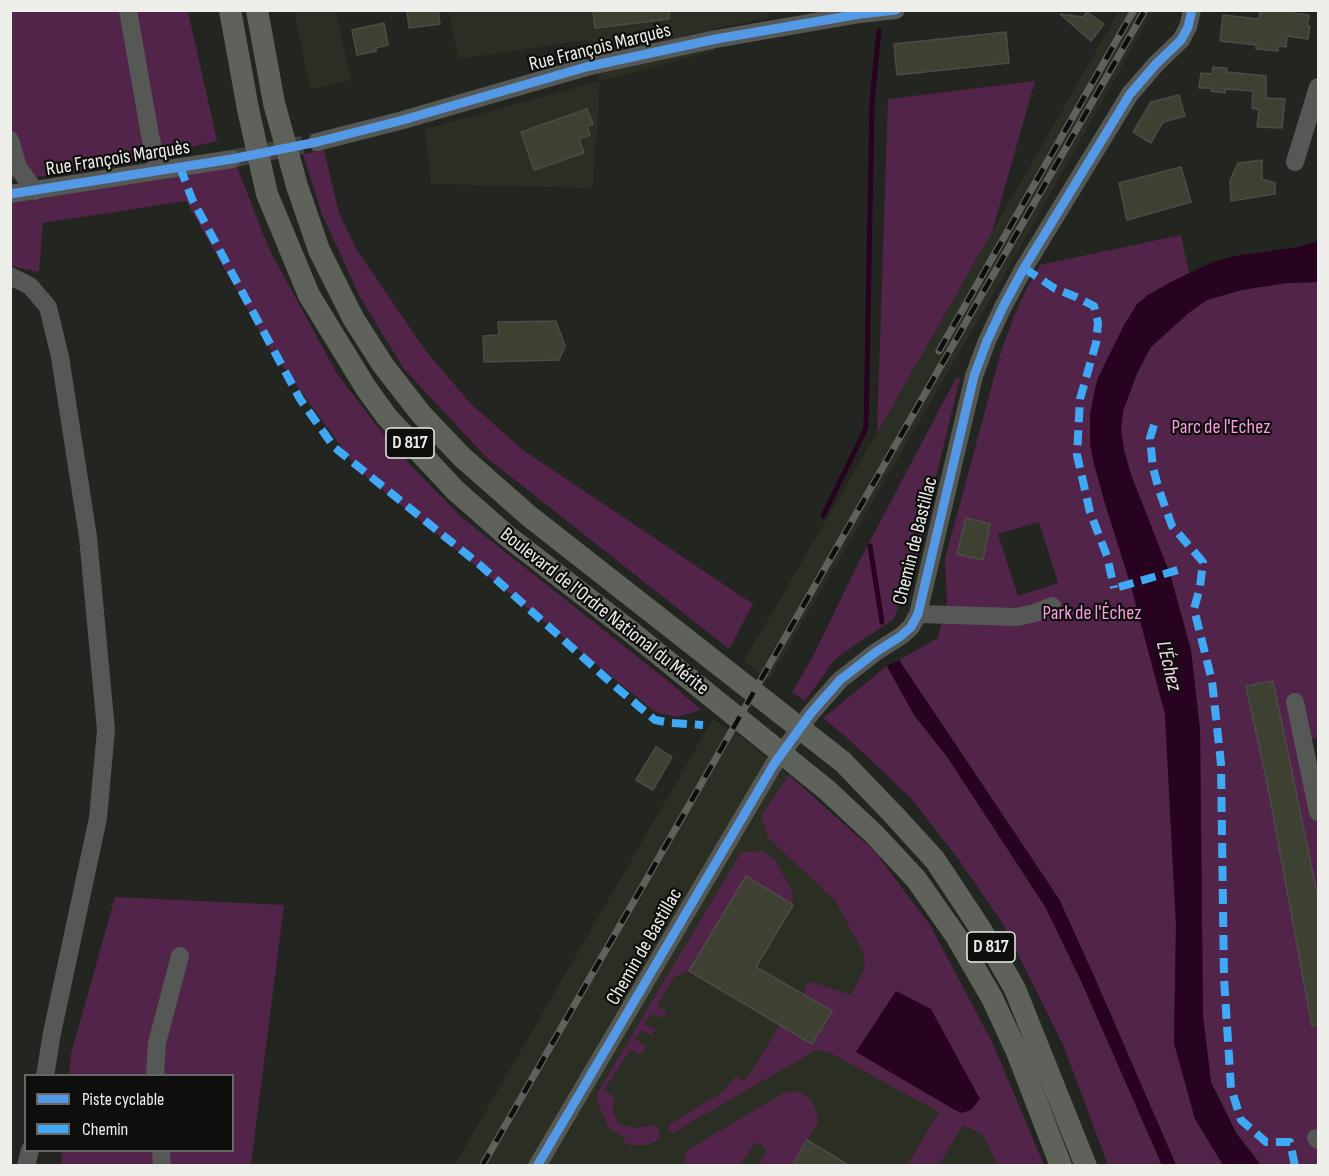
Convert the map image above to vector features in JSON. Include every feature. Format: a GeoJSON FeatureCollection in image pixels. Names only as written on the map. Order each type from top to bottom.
{"type":"FeatureCollection","features":[{"type":"Feature","properties":{"kind":"main road","name":"Boulevard de l'Ordre National du Mérite"},"geometry":{"type":"LineString","coordinates":[[230,10],[248,109],[267,194],[309,295],[366,388],[387,417],[455,490],[507,535],[827,790],[874,834],[916,879],[956,936],[992,998],[1061,1166]]}},
{"type":"Feature","properties":{"kind":"main road","name":"Boulevard de l'Ordre National du Mérite"},"geometry":{"type":"LineString","coordinates":[[256,10],[274,103],[297,186],[319,250],[353,318],[383,365],[421,414],[462,457],[529,516],[843,762],[935,860],[980,928],[1015,989],[1086,1166]]}},
{"type":"Feature","properties":{"kind":"street"},"geometry":{"type":"LineString","coordinates":[[128,10],[158,170]]}},
{"type":"Feature","properties":{"kind":"street","name":"Rue François Marquès"},"geometry":{"type":"LineString","coordinates":[[317,142],[403,120],[586,67],[846,14],[896,10]]}},
{"type":"Feature","properties":{"kind":"street","name":"Chemin de Bastillac"},"geometry":{"type":"LineString","coordinates":[[537,1166],[737,825],[780,756],[811,712],[840,680],[911,627],[918,614],[974,376],[987,341],[1024,268],[1130,94],[1181,40],[1188,27],[1192,10]]}},
{"type":"Feature","properties":{"kind":"street"},"geometry":{"type":"LineString","coordinates":[[1295,162],[1318,87]]}},
{"type":"Feature","properties":{"kind":"street"},"geometry":{"type":"LineString","coordinates":[[10,140],[18,167],[34,191]]}},
{"type":"Feature","properties":{"kind":"street","name":"Rue François Marquès"},"geometry":{"type":"LineString","coordinates":[[10,194],[232,159]]}},
{"type":"Feature","properties":{"kind":"street"},"geometry":{"type":"LineString","coordinates":[[10,276],[30,286],[48,307],[60,357],[88,537],[106,730],[98,818],[45,1074]]}},
{"type":"Feature","properties":{"kind":"street"},"geometry":{"type":"LineString","coordinates":[[918,614],[1017,617],[1052,606]]}},
{"type":"Feature","properties":{"kind":"street"},"geometry":{"type":"LineString","coordinates":[[1295,702],[1318,812]]}},
{"type":"Feature","properties":{"kind":"street"},"geometry":{"type":"LineString","coordinates":[[155,1074],[157,1043],[180,956]]}},
{"type":"Feature","properties":{"kind":"shaded area"},"geometry":{"type":"Polygon","coordinates":[[[294,11],[336,11],[351,80],[310,90],[294,11]]]}},
{"type":"Feature","properties":{"kind":"shaded area"},"geometry":{"type":"Polygon","coordinates":[[[449,11],[767,11],[769,18],[713,29],[714,51],[600,81],[588,40],[458,59],[449,11]]]}},
{"type":"Feature","properties":{"kind":"shaded area"},"geometry":{"type":"Polygon","coordinates":[[[1119,11],[1153,11],[1016,255],[769,680],[744,661],[1119,11]]]}},
{"type":"Feature","properties":{"kind":"shaded area"},"geometry":{"type":"Polygon","coordinates":[[[600,81],[593,188],[431,184],[425,129],[600,81]]]}},
{"type":"Feature","properties":{"kind":"shaded area"},"geometry":{"type":"Polygon","coordinates":[[[713,719],[742,738],[801,785],[890,934],[832,1054],[983,1135],[997,1165],[454,1166],[713,719]]]}},
{"type":"Feature","properties":{"kind":"green space"},"geometry":{"type":"Polygon","coordinates":[[[10,11],[188,11],[217,141],[98,169],[11,180],[10,11]]]}},
{"type":"Feature","properties":{"kind":"green space"},"geometry":{"type":"Polygon","coordinates":[[[1035,81],[992,232],[877,433],[888,99],[1035,81]]]}},
{"type":"Feature","properties":{"kind":"green space"},"geometry":{"type":"Polygon","coordinates":[[[324,150],[339,213],[357,250],[425,350],[470,403],[523,450],[753,604],[729,649],[486,457],[404,369],[360,297],[322,214],[303,154],[324,150]]]}},
{"type":"Feature","properties":{"kind":"green space"},"geometry":{"type":"Polygon","coordinates":[[[237,167],[269,249],[337,374],[395,449],[460,516],[701,710],[677,717],[655,712],[358,470],[270,349],[186,201],[43,223],[39,272],[11,266],[11,203],[237,167]]]}},
{"type":"Feature","properties":{"kind":"green space","name":"Park de l'Échez"},"geometry":{"type":"Polygon","coordinates":[[[1181,235],[1189,273],[1148,295],[1107,359],[1095,389],[1090,444],[1165,714],[1176,925],[1174,1043],[1195,1119],[1223,1165],[1176,1165],[1059,899],[899,660],[938,638],[947,601],[945,559],[1002,348],[1017,309],[1040,265],[1181,235]],[[1039,522],[998,534],[1018,596],[1058,583],[1039,522]]]}},
{"type":"Feature","properties":{"kind":"green space","name":"Parc de l'Echez"},"geometry":{"type":"Polygon","coordinates":[[[1318,282],[1318,727],[1316,738],[1309,740],[1318,787],[1318,1165],[1261,1165],[1236,1133],[1211,1082],[1203,1016],[1200,730],[1191,650],[1170,574],[1131,475],[1121,430],[1123,411],[1144,358],[1151,347],[1197,306],[1207,300],[1241,290],[1287,283],[1318,282]]]}},
{"type":"Feature","properties":{"kind":"green space"},"geometry":{"type":"Polygon","coordinates":[[[956,378],[960,378],[913,571],[893,620],[835,659],[805,701],[792,692],[811,660],[859,562],[956,378]]]}},
{"type":"Feature","properties":{"kind":"green space"},"geometry":{"type":"Polygon","coordinates":[[[887,666],[914,715],[948,758],[1046,908],[1082,983],[1162,1165],[1108,1165],[1064,1047],[1003,924],[957,857],[909,796],[823,718],[887,666]]]}},
{"type":"Feature","properties":{"kind":"green space"},"geometry":{"type":"Polygon","coordinates":[[[789,775],[875,852],[930,925],[993,1044],[1044,1165],[997,1165],[983,1135],[963,1125],[939,1165],[907,1165],[939,1112],[832,1054],[816,1049],[672,1133],[668,1129],[670,1124],[723,1092],[736,1076],[745,1081],[780,1025],[812,1044],[832,1011],[804,995],[805,987],[809,982],[851,995],[865,968],[863,952],[835,900],[768,838],[761,816],[789,775]]]}},
{"type":"Feature","properties":{"kind":"green space"},"geometry":{"type":"Polygon","coordinates":[[[763,851],[775,861],[785,878],[792,892],[793,905],[746,876],[689,971],[674,977],[657,1006],[667,1012],[662,1018],[652,1014],[644,1023],[655,1030],[652,1036],[642,1030],[635,1039],[646,1046],[641,1055],[630,1050],[604,1090],[615,1098],[612,1110],[618,1123],[634,1128],[655,1125],[660,1131],[659,1140],[646,1145],[625,1143],[624,1138],[609,1128],[598,1104],[597,1094],[741,852],[763,851]]]}},
{"type":"Feature","properties":{"kind":"green space"},"geometry":{"type":"Polygon","coordinates":[[[115,897],[284,905],[251,1165],[61,1166],[62,1152],[234,1152],[234,1074],[69,1074],[71,1054],[115,897]]]}},
{"type":"Feature","properties":{"kind":"green space"},"geometry":{"type":"Polygon","coordinates":[[[784,1093],[803,1093],[812,1101],[818,1122],[792,1165],[758,1165],[767,1149],[756,1142],[740,1165],[683,1166],[686,1151],[784,1093]]]}},
{"type":"Feature","properties":{"kind":"water","name":"L'Échez"},"geometry":{"type":"Polygon","coordinates":[[[1318,241],[1318,282],[1287,283],[1241,290],[1207,300],[1187,314],[1151,347],[1137,373],[1123,411],[1121,430],[1131,475],[1170,574],[1191,650],[1200,730],[1203,1016],[1211,1082],[1236,1133],[1261,1165],[1223,1165],[1195,1119],[1174,1043],[1176,925],[1165,714],[1131,586],[1094,464],[1090,444],[1090,414],[1098,378],[1124,325],[1137,304],[1148,295],[1213,262],[1235,256],[1299,247],[1318,241]]]}},
{"type":"Feature","properties":{"kind":"water"},"geometry":{"type":"Polygon","coordinates":[[[899,660],[1059,899],[1176,1165],[1162,1165],[1082,983],[1046,908],[948,758],[914,715],[887,666],[899,660]]]}},
{"type":"Feature","properties":{"kind":"water"},"geometry":{"type":"Polygon","coordinates":[[[896,991],[931,1009],[980,1099],[971,1110],[962,1113],[955,1110],[856,1052],[896,991]]]}},
{"type":"Feature","properties":{"kind":"building"},"geometry":{"type":"Polygon","coordinates":[[[407,10],[438,10],[440,24],[409,28],[407,10]]]}},
{"type":"Feature","properties":{"kind":"building"},"geometry":{"type":"Polygon","coordinates":[[[593,10],[669,10],[669,19],[595,28],[593,10]]]}},
{"type":"Feature","properties":{"kind":"building"},"geometry":{"type":"Polygon","coordinates":[[[1260,10],[1292,10],[1292,13],[1309,15],[1308,39],[1287,36],[1286,47],[1278,46],[1278,51],[1256,49],[1256,45],[1220,41],[1223,15],[1259,19],[1260,10]]]}},
{"type":"Feature","properties":{"kind":"building"},"geometry":{"type":"Polygon","coordinates":[[[1087,12],[1104,24],[1091,41],[1060,14],[1083,17],[1087,12]]]}},
{"type":"Feature","properties":{"kind":"building"},"geometry":{"type":"Polygon","coordinates":[[[384,23],[388,45],[376,48],[376,51],[357,55],[352,30],[384,23]]]}},
{"type":"Feature","properties":{"kind":"building"},"geometry":{"type":"Polygon","coordinates":[[[1006,32],[1009,63],[897,75],[894,44],[1006,32]]]}},
{"type":"Feature","properties":{"kind":"building"},"geometry":{"type":"Polygon","coordinates":[[[1213,67],[1227,68],[1227,72],[1266,76],[1266,98],[1285,99],[1282,128],[1257,127],[1259,110],[1252,108],[1253,91],[1225,89],[1225,93],[1211,91],[1211,88],[1199,88],[1201,73],[1212,74],[1213,67]]]}},
{"type":"Feature","properties":{"kind":"building"},"geometry":{"type":"Polygon","coordinates":[[[1179,95],[1185,116],[1163,122],[1151,143],[1133,132],[1151,102],[1179,95]]]}},
{"type":"Feature","properties":{"kind":"building"},"geometry":{"type":"Polygon","coordinates":[[[587,109],[593,124],[587,126],[590,135],[579,139],[584,153],[534,170],[521,132],[587,109]]]}},
{"type":"Feature","properties":{"kind":"building"},"geometry":{"type":"Polygon","coordinates":[[[1262,160],[1262,179],[1275,183],[1275,194],[1231,201],[1230,180],[1238,163],[1262,160]]]}},
{"type":"Feature","properties":{"kind":"building"},"geometry":{"type":"Polygon","coordinates":[[[1181,167],[1191,202],[1127,220],[1119,183],[1181,167]]]}},
{"type":"Feature","properties":{"kind":"building"},"geometry":{"type":"Polygon","coordinates":[[[556,321],[565,346],[559,360],[484,362],[483,336],[499,335],[498,322],[556,321]]]}},
{"type":"Feature","properties":{"kind":"building"},"geometry":{"type":"Polygon","coordinates":[[[966,518],[990,524],[983,560],[957,554],[966,518]]]}},
{"type":"Feature","properties":{"kind":"building"},"geometry":{"type":"Polygon","coordinates":[[[1273,681],[1318,898],[1318,1025],[1312,1026],[1268,787],[1246,686],[1273,681]]]}},
{"type":"Feature","properties":{"kind":"building"},"geometry":{"type":"Polygon","coordinates":[[[656,747],[672,757],[653,790],[636,780],[656,747]]]}},
{"type":"Feature","properties":{"kind":"building"},"geometry":{"type":"Polygon","coordinates":[[[746,876],[793,905],[756,967],[832,1011],[812,1044],[689,971],[746,876]]]}},
{"type":"Feature","properties":{"kind":"building"},"geometry":{"type":"Polygon","coordinates":[[[807,1140],[825,1151],[850,1166],[792,1166],[807,1140]]]}},
{"type":"Feature","properties":{"kind":"waterway"},"geometry":{"type":"LineString","coordinates":[[823,516],[866,428],[872,102],[879,31]]}},
{"type":"Feature","properties":{"kind":"waterway"},"geometry":{"type":"LineString","coordinates":[[870,546],[882,622]]}},
{"type":"Feature","properties":{"kind":"tunnel"},"geometry":{"type":"LineString","coordinates":[[232,159],[317,142]]}},
{"type":"Feature","properties":{"kind":"railway"},"geometry":{"type":"LineString","coordinates":[[939,351],[1134,10]]}},
{"type":"Feature","properties":{"kind":"railway"},"geometry":{"type":"LineString","coordinates":[[482,1166],[1145,10]]}},
{"type":"Feature","properties":{"kind":"marked path"},"geometry":{"type":"LineString","coordinates":[[180,167],[192,199],[300,399],[334,447],[480,565],[655,720],[703,725]]}},
{"type":"Feature","properties":{"kind":"marked path"},"geometry":{"type":"LineString","coordinates":[[1024,268],[1054,288],[1094,306],[1098,323],[1096,343],[1080,399],[1077,455],[1090,512],[1107,556],[1114,588]]}},
{"type":"Feature","properties":{"kind":"marked path"},"geometry":{"type":"LineString","coordinates":[[1154,425],[1150,438],[1153,468],[1159,490],[1172,526],[1203,562],[1194,609],[1212,681],[1221,764],[1224,978],[1231,1088],[1241,1120],[1266,1142],[1290,1142],[1295,1166]]}},
{"type":"Feature","properties":{"kind":"marked path"},"geometry":{"type":"LineString","coordinates":[[1119,587],[1178,570]]}},
{"type":"Feature","properties":{"kind":"cycle path"},"geometry":{"type":"LineString","coordinates":[[10,194],[232,159],[317,142],[403,120],[586,67],[716,39],[896,10]]}},
{"type":"Feature","properties":{"kind":"cycle path"},"geometry":{"type":"LineString","coordinates":[[537,1166],[774,764],[811,713],[840,680],[911,627],[918,614],[974,376],[987,341],[1024,268],[1130,94],[1181,40],[1188,27],[1192,10]]}}]}
